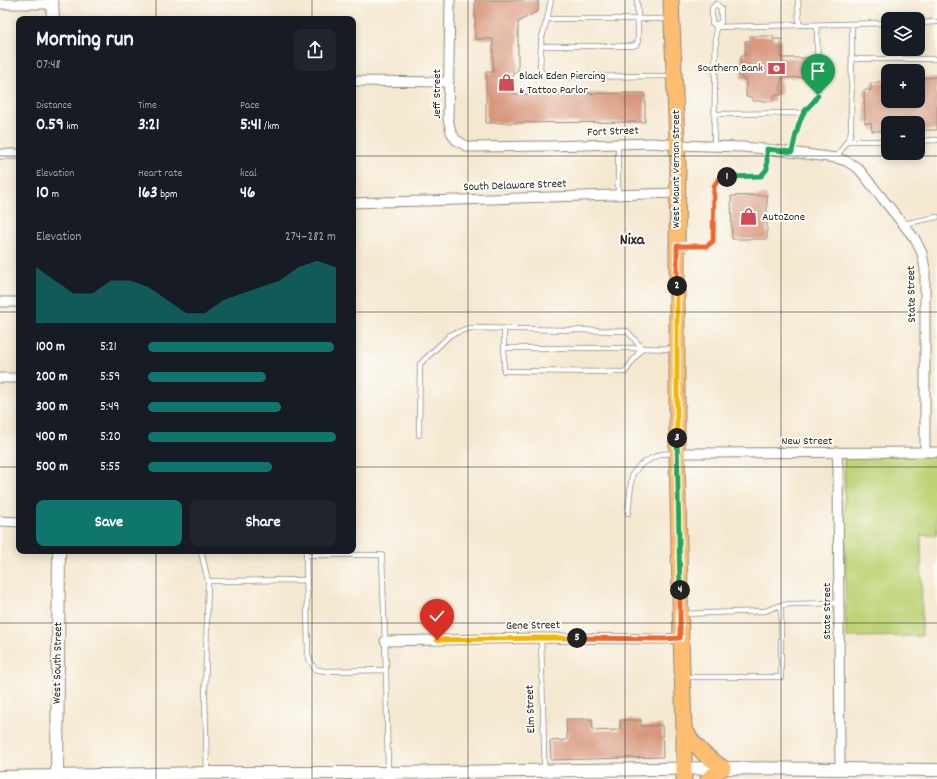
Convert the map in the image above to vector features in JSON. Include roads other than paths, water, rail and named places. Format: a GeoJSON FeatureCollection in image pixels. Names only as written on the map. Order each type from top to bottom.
{"type":"FeatureCollection","features":[{"type":"Feature","properties":{"kind":"main road","name":"West Mount Vernon Street"},"geometry":{"type":"LineString","coordinates":[[671,0],[677,145],[677,453],[684,774]]}},
{"type":"Feature","properties":{"kind":"main road"},"geometry":{"type":"LineString","coordinates":[[684,728],[705,755],[723,768],[708,779]]}},
{"type":"Feature","properties":{"kind":"street","name":"Jeff Street"},"geometry":{"type":"LineString","coordinates":[[450,0],[448,119],[451,132],[456,140],[468,147],[549,146]]}},
{"type":"Feature","properties":{"kind":"street"},"geometry":{"type":"LineString","coordinates":[[6,3],[52,2],[53,16]]}},
{"type":"Feature","properties":{"kind":"street"},"geometry":{"type":"LineString","coordinates":[[356,81],[449,82]]}},
{"type":"Feature","properties":{"kind":"street","name":"Fort Street"},"geometry":{"type":"LineString","coordinates":[[549,146],[652,143],[733,146],[836,158],[849,162]]}},
{"type":"Feature","properties":{"kind":"street"},"geometry":{"type":"LineString","coordinates":[[0,154],[16,154]]}},
{"type":"Feature","properties":{"kind":"street","name":"State Street"},"geometry":{"type":"LineString","coordinates":[[849,162],[858,168],[903,224],[915,239],[922,253],[925,269],[925,452]]}},
{"type":"Feature","properties":{"kind":"street","name":"South Delaware Street"},"geometry":{"type":"LineString","coordinates":[[356,203],[677,193]]}},
{"type":"Feature","properties":{"kind":"street"},"geometry":{"type":"LineString","coordinates":[[0,302],[16,302]]}},
{"type":"Feature","properties":{"kind":"street"},"geometry":{"type":"LineString","coordinates":[[0,378],[16,378]]}},
{"type":"Feature","properties":{"kind":"street","name":"State Street"},"geometry":{"type":"LineString","coordinates":[[837,452],[840,770]]}},
{"type":"Feature","properties":{"kind":"street","name":"New Street"},"geometry":{"type":"LineString","coordinates":[[677,453],[937,452]]}},
{"type":"Feature","properties":{"kind":"street"},"geometry":{"type":"LineString","coordinates":[[0,521],[16,522]]}},
{"type":"Feature","properties":{"kind":"street","name":"West South Street"},"geometry":{"type":"LineString","coordinates":[[57,777],[59,554]]}},
{"type":"Feature","properties":{"kind":"street","name":"Gene Street"},"geometry":{"type":"LineString","coordinates":[[385,641],[541,638],[680,638]]}},
{"type":"Feature","properties":{"kind":"street"},"geometry":{"type":"LineString","coordinates":[[0,777],[207,773],[269,776],[388,773],[542,775],[684,774],[723,768],[937,770]]}},
{"type":"Feature","properties":{"kind":"lane"},"geometry":{"type":"LineString","coordinates":[[552,0],[541,41],[540,70],[542,75],[546,77],[675,76]]}},
{"type":"Feature","properties":{"kind":"lane"},"geometry":{"type":"LineString","coordinates":[[541,46],[636,45],[638,41],[637,0]]}},
{"type":"Feature","properties":{"kind":"lane"},"geometry":{"type":"LineString","coordinates":[[798,0],[798,25]]}},
{"type":"Feature","properties":{"kind":"lane"},"geometry":{"type":"LineString","coordinates":[[716,26],[721,22],[721,8],[716,2],[712,8],[712,23],[716,26],[881,23]]}},
{"type":"Feature","properties":{"kind":"lane"},"geometry":{"type":"LineString","coordinates":[[547,19],[672,19]]}},
{"type":"Feature","properties":{"kind":"lane"},"geometry":{"type":"LineString","coordinates":[[925,23],[937,22]]}},
{"type":"Feature","properties":{"kind":"lane"},"geometry":{"type":"LineString","coordinates":[[836,158],[851,131],[852,24]]}},
{"type":"Feature","properties":{"kind":"lane"},"geometry":{"type":"LineString","coordinates":[[792,152],[798,127],[804,113],[811,103],[816,100],[818,95],[817,25]]}},
{"type":"Feature","properties":{"kind":"lane"},"geometry":{"type":"LineString","coordinates":[[714,146],[716,26]]}},
{"type":"Feature","properties":{"kind":"lane"},"geometry":{"type":"LineString","coordinates":[[852,59],[937,59]]}},
{"type":"Feature","properties":{"kind":"lane"},"geometry":{"type":"LineString","coordinates":[[714,114],[804,113]]}},
{"type":"Feature","properties":{"kind":"lane"},"geometry":{"type":"LineString","coordinates":[[847,140],[881,141]]}},
{"type":"Feature","properties":{"kind":"lane"},"geometry":{"type":"LineString","coordinates":[[925,141],[937,140]]}},
{"type":"Feature","properties":{"kind":"lane"},"geometry":{"type":"LineString","coordinates":[[618,144],[618,195]]}},
{"type":"Feature","properties":{"kind":"lane"},"geometry":{"type":"LineString","coordinates":[[677,246],[707,246],[713,241],[714,186],[720,177],[761,176],[767,169],[767,149]]}},
{"type":"Feature","properties":{"kind":"lane"},"geometry":{"type":"LineString","coordinates":[[903,224],[937,216]]}},
{"type":"Feature","properties":{"kind":"lane"},"geometry":{"type":"LineString","coordinates":[[419,436],[420,364],[450,335],[469,328],[627,331],[642,348]]}},
{"type":"Feature","properties":{"kind":"lane"},"geometry":{"type":"LineString","coordinates":[[504,329],[504,371],[625,372],[642,348]]}},
{"type":"Feature","properties":{"kind":"lane"},"geometry":{"type":"LineString","coordinates":[[504,348],[642,348],[678,350]]}},
{"type":"Feature","properties":{"kind":"lane"},"geometry":{"type":"LineString","coordinates":[[628,513],[632,475],[640,465],[661,454],[677,453]]}},
{"type":"Feature","properties":{"kind":"lane"},"geometry":{"type":"LineString","coordinates":[[202,554],[208,582],[206,695],[207,773]]}},
{"type":"Feature","properties":{"kind":"lane"},"geometry":{"type":"LineString","coordinates":[[306,554],[308,654],[315,669],[324,671],[386,670]]}},
{"type":"Feature","properties":{"kind":"lane"},"geometry":{"type":"LineString","coordinates":[[344,554],[382,555],[388,773]]}},
{"type":"Feature","properties":{"kind":"lane"},"geometry":{"type":"LineString","coordinates":[[208,582],[307,580]]}},
{"type":"Feature","properties":{"kind":"lane"},"geometry":{"type":"LineString","coordinates":[[680,614],[765,611],[781,605],[839,603]]}},
{"type":"Feature","properties":{"kind":"lane"},"geometry":{"type":"LineString","coordinates":[[682,676],[781,677],[781,605]]}},
{"type":"Feature","properties":{"kind":"lane","name":"Elm Street"},"geometry":{"type":"LineString","coordinates":[[541,638],[544,745],[542,775]]}},
{"type":"Feature","properties":{"kind":"place","name":"Southern Bank"},"geometry":{"type":"Point","coordinates":[776,68]}},
{"type":"Feature","properties":{"kind":"place","name":"Black Eden Piercing & Tattoo Parlor"},"geometry":{"type":"Point","coordinates":[506,83]}},
{"type":"Feature","properties":{"kind":"place","name":"AutoZone"},"geometry":{"type":"Point","coordinates":[749,217]}},
{"type":"Feature","properties":{"kind":"district","name":"Nixa"},"geometry":{"type":"Point","coordinates":[632,240]}}]}
